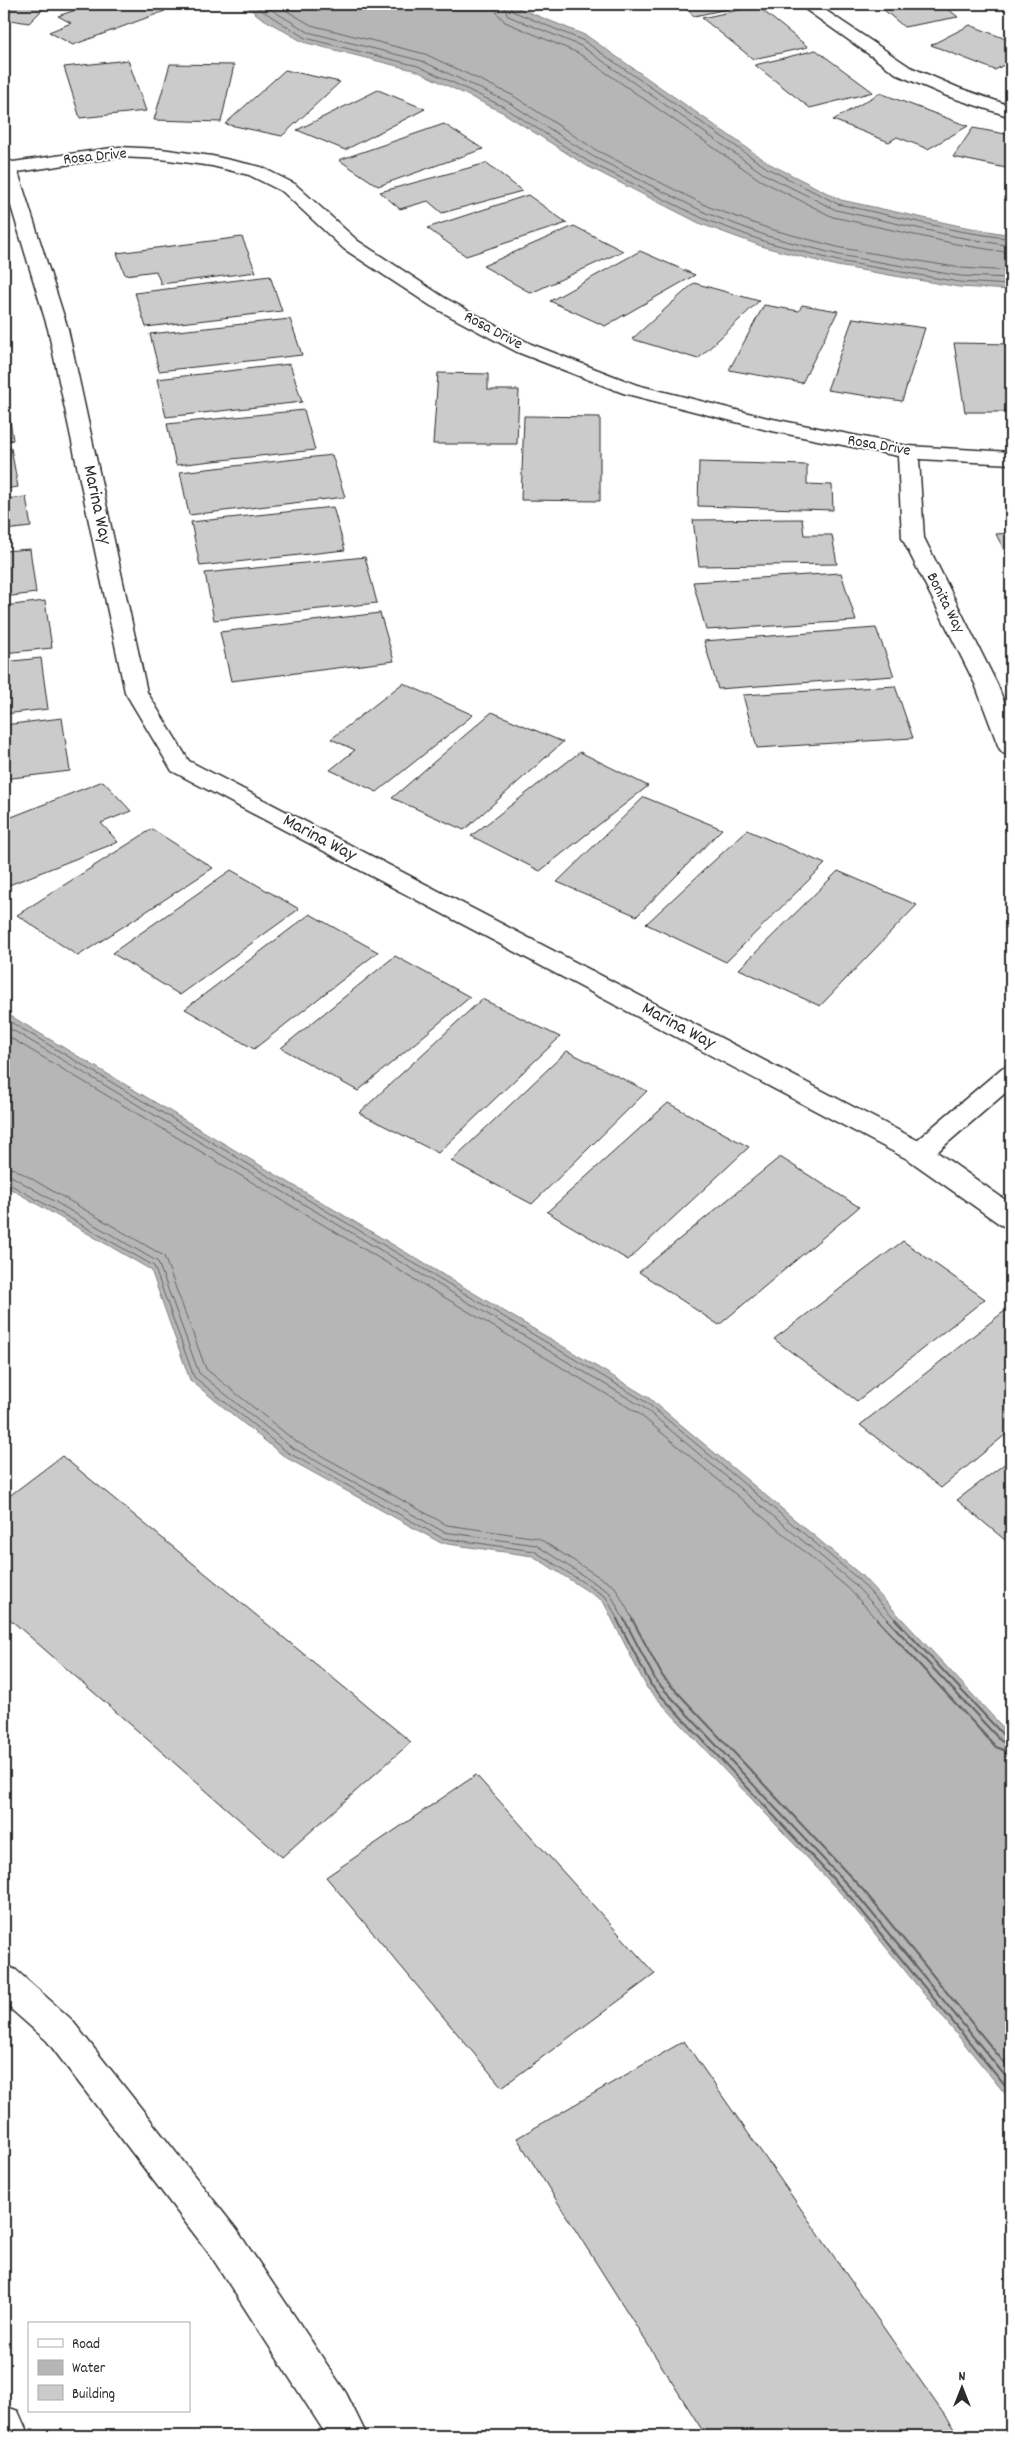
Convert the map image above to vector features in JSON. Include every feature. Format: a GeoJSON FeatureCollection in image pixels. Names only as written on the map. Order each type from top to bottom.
{"type":"FeatureCollection","features":[{"type":"Feature","properties":{"kind":"street"},"geometry":{"type":"LineString","coordinates":[[806,4],[904,71],[952,92],[1009,111]]}},
{"type":"Feature","properties":{"kind":"street","name":"Rosa Drive"},"geometry":{"type":"LineString","coordinates":[[6,165],[119,152],[162,154],[212,161],[255,171],[289,188],[351,245],[438,302],[524,348],[630,389],[767,424],[908,452],[1011,458]]}},
{"type":"Feature","properties":{"kind":"street","name":"Marina Way"},"geometry":{"type":"LineString","coordinates":[[6,165],[58,329],[136,692],[180,766],[918,1153],[1011,1218]]}},
{"type":"Feature","properties":{"kind":"street","name":"Bonita Way"},"geometry":{"type":"LineString","coordinates":[[908,452],[913,538],[986,684],[1011,748]]}},
{"type":"Feature","properties":{"kind":"street"},"geometry":{"type":"LineString","coordinates":[[918,1153],[1011,1074]]}},
{"type":"Feature","properties":{"kind":"street"},"geometry":{"type":"LineString","coordinates":[[4,1981],[59,2030],[224,2243],[332,2407],[348,2436]]}},
{"type":"Feature","properties":{"kind":"street"},"geometry":{"type":"LineString","coordinates":[[4,2425],[10,2436]]}},
{"type":"Feature","properties":{"kind":"water"},"geometry":{"type":"Polygon","coordinates":[[[244,4],[509,4],[587,36],[770,164],[841,200],[1011,235],[1011,290],[959,287],[837,266],[764,247],[701,224],[587,166],[502,112],[417,71],[303,42],[260,17],[244,4]]]}},
{"type":"Feature","properties":{"kind":"water"},"geometry":{"type":"Polygon","coordinates":[[[4,1012],[649,1398],[861,1575],[1011,1736],[1011,2101],[850,1903],[647,1688],[603,1601],[533,1556],[441,1543],[285,1457],[190,1380],[151,1270],[4,1185],[4,1012]]]}},
{"type":"Feature","properties":{"kind":"building"},"geometry":{"type":"Polygon","coordinates":[[[4,4],[48,4],[29,23],[4,19],[4,4]]]}},
{"type":"Feature","properties":{"kind":"building"},"geometry":{"type":"Polygon","coordinates":[[[93,4],[151,4],[165,11],[73,45],[49,32],[71,23],[58,16],[93,4]]]}},
{"type":"Feature","properties":{"kind":"building"},"geometry":{"type":"Polygon","coordinates":[[[680,4],[746,4],[747,5],[694,16],[680,4]]]}},
{"type":"Feature","properties":{"kind":"building"},"geometry":{"type":"Polygon","coordinates":[[[877,4],[942,4],[958,17],[904,27],[877,4]]]}},
{"type":"Feature","properties":{"kind":"building"},"geometry":{"type":"Polygon","coordinates":[[[757,6],[808,47],[753,59],[702,18],[757,6]]]}},
{"type":"Feature","properties":{"kind":"building"},"geometry":{"type":"Polygon","coordinates":[[[970,25],[1011,41],[1011,61],[995,70],[931,45],[970,25]]]}},
{"type":"Feature","properties":{"kind":"building"},"geometry":{"type":"Polygon","coordinates":[[[816,50],[873,92],[810,108],[755,65],[816,50]]]}},
{"type":"Feature","properties":{"kind":"building"},"geometry":{"type":"Polygon","coordinates":[[[128,60],[146,111],[80,118],[64,67],[128,60]]]}},
{"type":"Feature","properties":{"kind":"building"},"geometry":{"type":"Polygon","coordinates":[[[170,64],[234,65],[221,122],[154,120],[170,64]]]}},
{"type":"Feature","properties":{"kind":"building"},"geometry":{"type":"Polygon","coordinates":[[[285,70],[340,82],[282,136],[225,124],[285,70]]]}},
{"type":"Feature","properties":{"kind":"building"},"geometry":{"type":"Polygon","coordinates":[[[378,90],[425,109],[345,150],[297,130],[378,90]]]}},
{"type":"Feature","properties":{"kind":"building"},"geometry":{"type":"Polygon","coordinates":[[[880,93],[968,126],[928,149],[897,137],[889,142],[833,120],[880,93]]]}},
{"type":"Feature","properties":{"kind":"building"},"geometry":{"type":"Polygon","coordinates":[[[444,124],[483,149],[378,186],[339,160],[444,124]]]}},
{"type":"Feature","properties":{"kind":"building"},"geometry":{"type":"Polygon","coordinates":[[[973,128],[1011,135],[1011,169],[953,157],[973,128]]]}},
{"type":"Feature","properties":{"kind":"building"},"geometry":{"type":"Polygon","coordinates":[[[487,163],[522,191],[442,213],[428,201],[400,209],[380,192],[487,163]]]}},
{"type":"Feature","properties":{"kind":"building"},"geometry":{"type":"Polygon","coordinates":[[[528,195],[567,223],[466,256],[427,228],[528,195]]]}},
{"type":"Feature","properties":{"kind":"building"},"geometry":{"type":"Polygon","coordinates":[[[574,226],[623,251],[531,293],[483,266],[574,226]]]}},
{"type":"Feature","properties":{"kind":"building"},"geometry":{"type":"Polygon","coordinates":[[[242,237],[256,272],[161,284],[156,271],[125,275],[117,253],[242,237]]]}},
{"type":"Feature","properties":{"kind":"building"},"geometry":{"type":"Polygon","coordinates":[[[640,251],[695,275],[605,326],[550,301],[640,251]]]}},
{"type":"Feature","properties":{"kind":"building"},"geometry":{"type":"Polygon","coordinates":[[[270,276],[282,311],[146,327],[135,293],[270,276]]]}},
{"type":"Feature","properties":{"kind":"building"},"geometry":{"type":"Polygon","coordinates":[[[694,283],[759,301],[698,359],[632,339],[694,283]]]}},
{"type":"Feature","properties":{"kind":"building"},"geometry":{"type":"Polygon","coordinates":[[[764,305],[799,311],[802,305],[838,311],[802,383],[729,370],[764,305]]]}},
{"type":"Feature","properties":{"kind":"building"},"geometry":{"type":"Polygon","coordinates":[[[853,318],[925,328],[902,401],[827,390],[853,318]]]}},
{"type":"Feature","properties":{"kind":"building"},"geometry":{"type":"Polygon","coordinates":[[[290,319],[302,355],[159,371],[150,334],[290,319]]]}},
{"type":"Feature","properties":{"kind":"building"},"geometry":{"type":"Polygon","coordinates":[[[954,343],[1011,344],[1011,412],[965,412],[954,343]]]}},
{"type":"Feature","properties":{"kind":"building"},"geometry":{"type":"Polygon","coordinates":[[[290,364],[302,402],[166,417],[157,379],[290,364]]]}},
{"type":"Feature","properties":{"kind":"building"},"geometry":{"type":"Polygon","coordinates":[[[438,373],[488,374],[488,390],[519,390],[517,444],[433,444],[438,373]]]}},
{"type":"Feature","properties":{"kind":"building"},"geometry":{"type":"Polygon","coordinates":[[[7,400],[13,440],[4,441],[4,401],[7,400]]]}},
{"type":"Feature","properties":{"kind":"building"},"geometry":{"type":"Polygon","coordinates":[[[304,410],[315,450],[176,465],[167,424],[304,410]]]}},
{"type":"Feature","properties":{"kind":"building"},"geometry":{"type":"Polygon","coordinates":[[[524,416],[600,417],[600,501],[521,500],[524,416]]]}},
{"type":"Feature","properties":{"kind":"building"},"geometry":{"type":"Polygon","coordinates":[[[4,448],[11,448],[18,487],[4,489],[4,448]]]}},
{"type":"Feature","properties":{"kind":"building"},"geometry":{"type":"Polygon","coordinates":[[[332,455],[345,497],[189,515],[180,472],[332,455]]]}},
{"type":"Feature","properties":{"kind":"building"},"geometry":{"type":"Polygon","coordinates":[[[699,462],[807,465],[807,484],[832,485],[833,510],[698,506],[699,462]]]}},
{"type":"Feature","properties":{"kind":"building"},"geometry":{"type":"Polygon","coordinates":[[[26,497],[31,527],[4,530],[4,499],[26,497]]]}},
{"type":"Feature","properties":{"kind":"building"},"geometry":{"type":"Polygon","coordinates":[[[333,507],[345,550],[200,566],[191,522],[333,507]]]}},
{"type":"Feature","properties":{"kind":"building"},"geometry":{"type":"Polygon","coordinates":[[[802,519],[804,535],[832,535],[837,564],[699,566],[693,520],[802,519]]]}},
{"type":"Feature","properties":{"kind":"building"},"geometry":{"type":"Polygon","coordinates":[[[1011,533],[1011,564],[996,534],[1011,533]]]}},
{"type":"Feature","properties":{"kind":"building"},"geometry":{"type":"Polygon","coordinates":[[[30,549],[36,593],[4,597],[4,551],[30,549]]]}},
{"type":"Feature","properties":{"kind":"building"},"geometry":{"type":"Polygon","coordinates":[[[365,557],[377,603],[214,620],[205,573],[365,557]]]}},
{"type":"Feature","properties":{"kind":"building"},"geometry":{"type":"Polygon","coordinates":[[[841,573],[856,621],[706,630],[693,582],[841,573]]]}},
{"type":"Feature","properties":{"kind":"building"},"geometry":{"type":"Polygon","coordinates":[[[45,601],[52,648],[4,653],[4,606],[45,601]]]}},
{"type":"Feature","properties":{"kind":"building"},"geometry":{"type":"Polygon","coordinates":[[[380,613],[394,661],[231,681],[220,632],[380,613]]]}},
{"type":"Feature","properties":{"kind":"building"},"geometry":{"type":"Polygon","coordinates":[[[876,628],[894,676],[718,689],[704,641],[876,628]]]}},
{"type":"Feature","properties":{"kind":"building"},"geometry":{"type":"Polygon","coordinates":[[[41,658],[48,709],[4,714],[4,662],[41,658]]]}},
{"type":"Feature","properties":{"kind":"building"},"geometry":{"type":"Polygon","coordinates":[[[403,683],[473,715],[377,792],[330,770],[355,750],[331,739],[403,683]]]}},
{"type":"Feature","properties":{"kind":"building"},"geometry":{"type":"Polygon","coordinates":[[[895,686],[913,738],[757,748],[743,695],[895,686]]]}},
{"type":"Feature","properties":{"kind":"building"},"geometry":{"type":"Polygon","coordinates":[[[492,712],[563,742],[464,830],[392,798],[492,712]]]}},
{"type":"Feature","properties":{"kind":"building"},"geometry":{"type":"Polygon","coordinates":[[[62,718],[70,771],[4,779],[4,725],[62,718]]]}},
{"type":"Feature","properties":{"kind":"building"},"geometry":{"type":"Polygon","coordinates":[[[580,752],[648,786],[540,871],[471,836],[580,752]]]}},
{"type":"Feature","properties":{"kind":"building"},"geometry":{"type":"Polygon","coordinates":[[[103,781],[131,811],[101,823],[118,842],[4,887],[4,820],[103,781]]]}},
{"type":"Feature","properties":{"kind":"building"},"geometry":{"type":"Polygon","coordinates":[[[644,797],[722,829],[637,916],[557,882],[644,797]]]}},
{"type":"Feature","properties":{"kind":"building"},"geometry":{"type":"Polygon","coordinates":[[[152,829],[213,868],[78,956],[17,915],[152,829]]]}},
{"type":"Feature","properties":{"kind":"building"},"geometry":{"type":"Polygon","coordinates":[[[747,830],[825,864],[726,962],[646,924],[747,830]]]}},
{"type":"Feature","properties":{"kind":"building"},"geometry":{"type":"Polygon","coordinates":[[[231,870],[299,909],[180,995],[112,953],[231,870]]]}},
{"type":"Feature","properties":{"kind":"building"},"geometry":{"type":"Polygon","coordinates":[[[838,871],[917,905],[820,1006],[739,969],[838,871]]]}},
{"type":"Feature","properties":{"kind":"building"},"geometry":{"type":"Polygon","coordinates":[[[310,914],[378,952],[254,1049],[185,1009],[310,914]]]}},
{"type":"Feature","properties":{"kind":"building"},"geometry":{"type":"Polygon","coordinates":[[[395,956],[470,997],[358,1091],[281,1048],[395,956]]]}},
{"type":"Feature","properties":{"kind":"building"},"geometry":{"type":"Polygon","coordinates":[[[482,999],[560,1037],[438,1153],[359,1113],[482,999]]]}},
{"type":"Feature","properties":{"kind":"building"},"geometry":{"type":"Polygon","coordinates":[[[567,1051],[647,1091],[532,1204],[451,1161],[567,1051]]]}},
{"type":"Feature","properties":{"kind":"building"},"geometry":{"type":"Polygon","coordinates":[[[668,1103],[749,1147],[628,1260],[547,1212],[668,1103]]]}},
{"type":"Feature","properties":{"kind":"building"},"geometry":{"type":"Polygon","coordinates":[[[780,1157],[859,1207],[719,1325],[639,1272],[780,1157]]]}},
{"type":"Feature","properties":{"kind":"building"},"geometry":{"type":"Polygon","coordinates":[[[903,1241],[985,1299],[857,1401],[774,1339],[903,1241]]]}},
{"type":"Feature","properties":{"kind":"building"},"geometry":{"type":"Polygon","coordinates":[[[1011,1306],[1011,1430],[941,1488],[860,1425],[1011,1306]]]}},
{"type":"Feature","properties":{"kind":"building"},"geometry":{"type":"Polygon","coordinates":[[[62,1456],[411,1742],[282,1857],[4,1614],[4,1500],[62,1456]]]}},
{"type":"Feature","properties":{"kind":"building"},"geometry":{"type":"Polygon","coordinates":[[[1011,1459],[1011,1545],[957,1500],[1011,1459]]]}},
{"type":"Feature","properties":{"kind":"building"},"geometry":{"type":"Polygon","coordinates":[[[476,1775],[655,1974],[502,2087],[326,1877],[476,1775]]]}},
{"type":"Feature","properties":{"kind":"building"},"geometry":{"type":"Polygon","coordinates":[[[684,2041],[959,2436],[706,2436],[517,2138],[684,2041]]]}}]}
